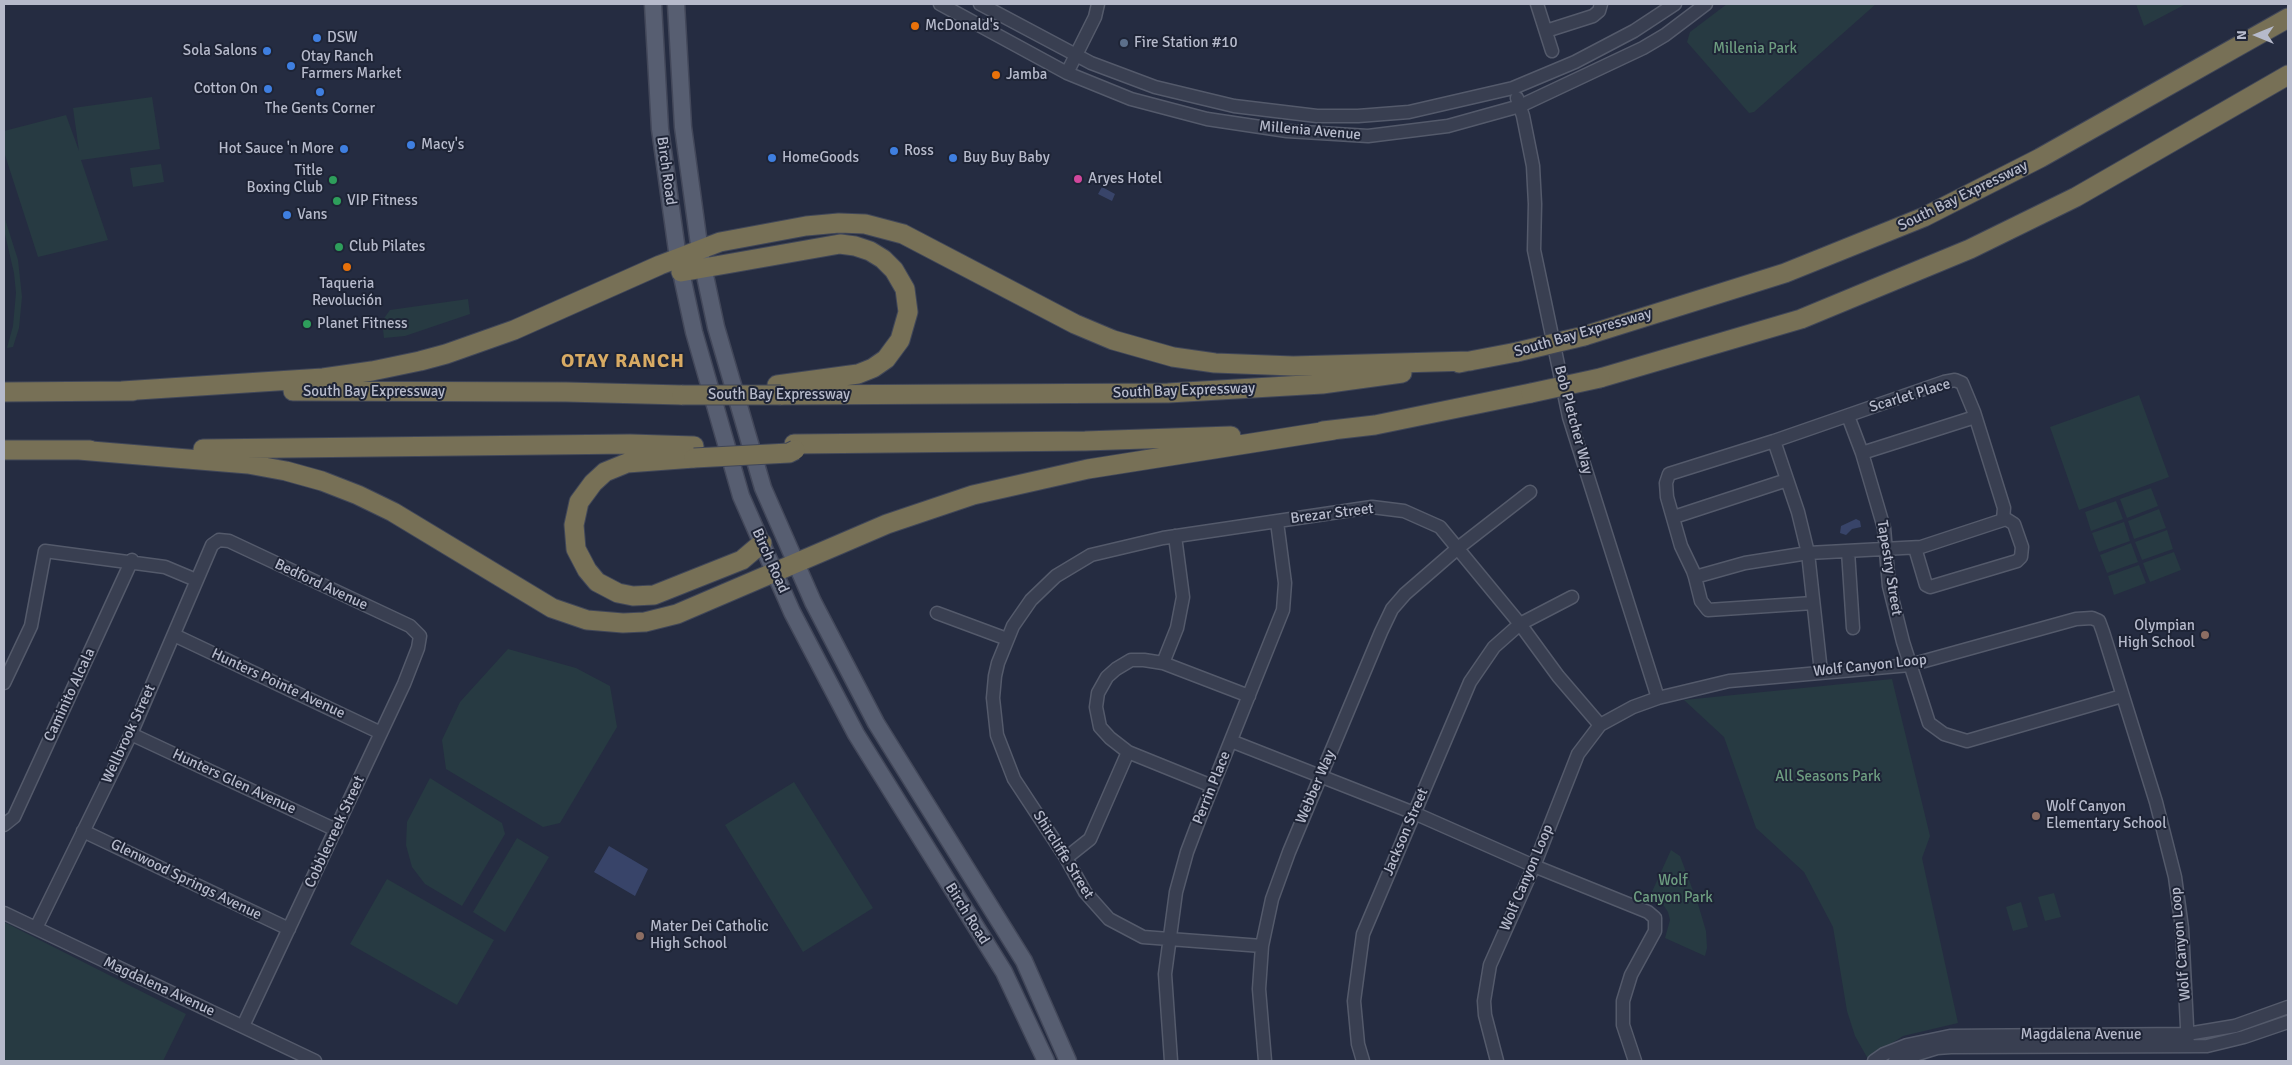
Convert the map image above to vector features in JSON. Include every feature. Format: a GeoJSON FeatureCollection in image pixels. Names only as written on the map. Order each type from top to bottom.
{"type":"FeatureCollection","features":[{"type":"Feature","properties":{"kind":"highway","name":"South Bay Expressway"},"geometry":{"type":"LineString","coordinates":[[4,392],[566,392],[686,395],[778,390],[1197,392],[1352,381],[1517,352],[1584,336],[1785,272],[1924,217],[2040,158],[2288,18]]}},
{"type":"Feature","properties":{"kind":"highway"},"geometry":{"type":"LineString","coordinates":[[79,450],[248,464],[322,481],[358,495],[393,512],[552,608],[599,622],[634,623],[666,617],[775,573],[887,524],[1003,488],[1088,469],[1433,414],[1600,378],[1801,319],[1970,250],[2076,197],[2288,75]]}},
{"type":"Feature","properties":{"kind":"highway"},"geometry":{"type":"LineString","coordinates":[[701,259],[733,239],[839,222],[865,224],[915,238],[1075,324],[1113,340],[1153,352],[1215,363],[1293,366],[1470,361]]}},
{"type":"Feature","properties":{"kind":"highway"},"geometry":{"type":"LineString","coordinates":[[122,391],[323,378],[420,361],[514,330],[680,265],[701,259],[840,244],[870,251],[883,259],[898,276],[907,297],[907,319],[900,340],[886,359],[873,368],[858,374],[778,390]]}},
{"type":"Feature","properties":{"kind":"highway"},"geometry":{"type":"LineString","coordinates":[[762,543],[742,560],[666,592],[647,596],[633,596],[611,590],[598,582],[586,570],[576,549],[574,525],[576,510],[589,487],[605,472],[628,463],[694,452],[795,447],[814,444],[1085,441],[1334,430]]}},
{"type":"Feature","properties":{"kind":"highway"},"geometry":{"type":"LineString","coordinates":[[4,450],[630,444],[694,452]]}},
{"type":"Feature","properties":{"kind":"main road","name":"Birch Road"},"geometry":{"type":"LineString","coordinates":[[653,4],[660,129],[680,265],[694,332],[741,496],[792,612],[856,734],[1004,972],[1046,1061]]}},
{"type":"Feature","properties":{"kind":"main road","name":"Birch Road"},"geometry":{"type":"LineString","coordinates":[[676,4],[683,126],[701,259],[716,327],[762,488],[813,602],[876,723],[1024,961],[1068,1061]]}},
{"type":"Feature","properties":{"kind":"street","name":"Millenia Avenue"},"geometry":{"type":"LineString","coordinates":[[940,4],[1067,73],[1131,99],[1198,117],[1310,133],[1368,136],[1448,126],[1520,106],[1642,48],[1665,35],[1706,4]]}},
{"type":"Feature","properties":{"kind":"street","name":"Millenia Avenue"},"geometry":{"type":"LineString","coordinates":[[980,4],[1115,74],[1156,88],[1234,106],[1311,116],[1358,116],[1409,112],[1512,88],[1575,62],[1654,19],[1675,4]]}},
{"type":"Feature","properties":{"kind":"street"},"geometry":{"type":"LineString","coordinates":[[1067,73],[1095,16],[1098,4]]}},
{"type":"Feature","properties":{"kind":"street"},"geometry":{"type":"LineString","coordinates":[[1537,4],[1552,51]]}},
{"type":"Feature","properties":{"kind":"street"},"geometry":{"type":"LineString","coordinates":[[1546,31],[1593,16],[1599,11],[1601,4]]}},
{"type":"Feature","properties":{"kind":"street"},"geometry":{"type":"LineString","coordinates":[[1654,19],[1665,35]]}},
{"type":"Feature","properties":{"kind":"street","name":"Bob Pletcher Way"},"geometry":{"type":"LineString","coordinates":[[1512,88],[1520,106],[1533,166],[1535,204],[1534,250],[1569,417],[1658,698]]}},
{"type":"Feature","properties":{"kind":"street"},"geometry":{"type":"LineString","coordinates":[[1310,133],[1311,116]]}},
{"type":"Feature","properties":{"kind":"street","name":"Scarlet Place"},"geometry":{"type":"LineString","coordinates":[[1814,603],[1708,610],[1702,601],[1695,577],[1681,546],[1667,497],[1666,483],[1669,474],[1955,380],[1962,383],[1968,393],[2004,508],[2003,517]]}},
{"type":"Feature","properties":{"kind":"street","name":"Tapestry Street"},"geometry":{"type":"LineString","coordinates":[[1848,416],[1862,453],[1884,528],[1888,548],[1889,586],[1910,665],[1929,723],[1944,734],[1967,741],[2122,696]]}},
{"type":"Feature","properties":{"kind":"street"},"geometry":{"type":"LineString","coordinates":[[1862,453],[1975,417]]}},
{"type":"Feature","properties":{"kind":"street"},"geometry":{"type":"LineString","coordinates":[[1774,441],[1808,553],[1821,672]]}},
{"type":"Feature","properties":{"kind":"street"},"geometry":{"type":"LineString","coordinates":[[1674,517],[1787,480]]}},
{"type":"Feature","properties":{"kind":"street","name":"Webber Way"},"geometry":{"type":"LineString","coordinates":[[1266,1061],[1260,1004],[1262,946],[1280,876],[1377,639],[1392,609],[1405,594],[1458,548],[1530,492]]}},
{"type":"Feature","properties":{"kind":"street","name":"Brezar Street"},"geometry":{"type":"LineString","coordinates":[[1007,639],[1013,626],[1031,600],[1066,570],[1095,554],[1175,536],[1372,507],[1404,511],[1440,527],[1520,624],[1558,676],[1600,724]]}},
{"type":"Feature","properties":{"kind":"street"},"geometry":{"type":"LineString","coordinates":[[1695,577],[1745,563],[1808,553],[1915,548],[2003,520],[2003,517],[2014,524],[2022,548],[2021,557],[2017,561],[1930,587],[1926,584],[1915,548]]}},
{"type":"Feature","properties":{"kind":"street","name":"Perrin Place"},"geometry":{"type":"LineString","coordinates":[[1171,1061],[1165,991],[1168,939],[1179,876],[1212,786],[1283,610],[1285,583],[1277,522]]}},
{"type":"Feature","properties":{"kind":"street"},"geometry":{"type":"LineString","coordinates":[[1163,663],[1177,628],[1183,597],[1175,536]]}},
{"type":"Feature","properties":{"kind":"street","name":"Wellbrook Street"},"geometry":{"type":"LineString","coordinates":[[36,928],[131,734],[212,545],[220,540]]}},
{"type":"Feature","properties":{"kind":"street","name":"Bedford Avenue"},"geometry":{"type":"LineString","coordinates":[[220,540],[229,541],[410,626],[420,636]]}},
{"type":"Feature","properties":{"kind":"street"},"geometry":{"type":"LineString","coordinates":[[4,683],[31,626],[45,551],[132,560],[165,566],[196,580]]}},
{"type":"Feature","properties":{"kind":"street"},"geometry":{"type":"LineString","coordinates":[[1848,551],[1853,628]]}},
{"type":"Feature","properties":{"kind":"street","name":"Caminito Alcala"},"geometry":{"type":"LineString","coordinates":[[4,825],[14,818],[132,560]]}},
{"type":"Feature","properties":{"kind":"street","name":"Jackson Street"},"geometry":{"type":"LineString","coordinates":[[1363,1061],[1358,1044],[1354,1001],[1362,939],[1473,677],[1494,647],[1520,624],[1572,597]]}},
{"type":"Feature","properties":{"kind":"street"},"geometry":{"type":"LineString","coordinates":[[937,613],[1007,639]]}},
{"type":"Feature","properties":{"kind":"street","name":"Wolf Canyon Loop"},"geometry":{"type":"LineString","coordinates":[[1497,1061],[1485,1015],[1486,982],[1490,965],[1534,866],[1578,754],[1600,724],[1627,710],[1658,698],[1729,681],[1910,665],[2076,619],[2092,618],[2099,621],[2103,632],[2156,802],[2175,877],[2182,928],[2188,1040]]}},
{"type":"Feature","properties":{"kind":"street","name":"Hunters Pointe Avenue"},"geometry":{"type":"LineString","coordinates":[[174,635],[381,733]]}},
{"type":"Feature","properties":{"kind":"street","name":"Cobblecreek Street"},"geometry":{"type":"LineString","coordinates":[[243,1026],[381,733],[418,648],[420,636]]}},
{"type":"Feature","properties":{"kind":"street","name":"Shircliffe Street"},"geometry":{"type":"LineString","coordinates":[[1007,639],[994,682],[994,711],[1000,747],[1014,779],[1066,858],[1085,892],[1109,919],[1143,937],[1262,946]]}},
{"type":"Feature","properties":{"kind":"street"},"geometry":{"type":"LineString","coordinates":[[1212,786],[1128,752],[1100,727],[1096,707],[1098,693],[1107,677],[1131,660],[1144,660],[1163,663],[1249,696]]}},
{"type":"Feature","properties":{"kind":"street","name":"Hunters Glen Avenue"},"geometry":{"type":"LineString","coordinates":[[131,734],[336,830]]}},
{"type":"Feature","properties":{"kind":"street"},"geometry":{"type":"LineString","coordinates":[[1231,741],[1414,813],[1534,866],[1648,912],[1655,918],[1655,931],[1631,975],[1623,1001],[1623,1025],[1635,1061]]}},
{"type":"Feature","properties":{"kind":"street"},"geometry":{"type":"LineString","coordinates":[[1066,858],[1090,839],[1128,752]]}},
{"type":"Feature","properties":{"kind":"street","name":"Glenwood Springs Avenue"},"geometry":{"type":"LineString","coordinates":[[83,831],[289,929]]}},
{"type":"Feature","properties":{"kind":"street","name":"Magdalena Avenue"},"geometry":{"type":"LineString","coordinates":[[4,913],[315,1061]]}},
{"type":"Feature","properties":{"kind":"street","name":"Magdalena Avenue"},"geometry":{"type":"LineString","coordinates":[[1895,1061],[1937,1048],[2188,1040],[2288,1008]]}},
{"type":"Feature","properties":{"kind":"street","name":"Magdalena Avenue"},"geometry":{"type":"LineString","coordinates":[[1874,1061],[1884,1054],[1907,1045],[1950,1036],[2188,1040],[2224,1043],[2288,1022]]}},
{"type":"Feature","properties":{"kind":"green space","name":"Millenia Park"},"geometry":{"type":"Polygon","coordinates":[[[1727,4],[1876,4],[1754,112],[1749,113],[1687,42],[1690,32],[1727,4]]]}},
{"type":"Feature","properties":{"kind":"green space"},"geometry":{"type":"Polygon","coordinates":[[[2136,4],[2186,4],[2144,26],[2136,4]]]}},
{"type":"Feature","properties":{"kind":"green space"},"geometry":{"type":"Polygon","coordinates":[[[152,97],[160,149],[81,160],[108,240],[38,257],[4,152],[4,131],[66,115],[79,151],[73,108],[152,97]]]}},
{"type":"Feature","properties":{"kind":"green space"},"geometry":{"type":"Polygon","coordinates":[[[161,164],[164,182],[133,187],[130,168],[161,164]]]}},
{"type":"Feature","properties":{"kind":"green space"},"geometry":{"type":"Polygon","coordinates":[[[4,216],[18,260],[22,297],[19,328],[13,347],[7,348],[13,326],[16,293],[14,273],[4,230],[4,216]]]}},
{"type":"Feature","properties":{"kind":"green space"},"geometry":{"type":"Polygon","coordinates":[[[468,299],[470,314],[405,336],[384,338],[382,321],[390,310],[468,299]]]}},
{"type":"Feature","properties":{"kind":"green space"},"geometry":{"type":"Polygon","coordinates":[[[2139,395],[2169,477],[2079,510],[2050,427],[2139,395]]]}},
{"type":"Feature","properties":{"kind":"green space"},"geometry":{"type":"Polygon","coordinates":[[[2151,488],[2158,506],[2127,518],[2120,499],[2151,488]]]}},
{"type":"Feature","properties":{"kind":"green space"},"geometry":{"type":"Polygon","coordinates":[[[2116,501],[2123,519],[2091,531],[2085,512],[2116,501]]]}},
{"type":"Feature","properties":{"kind":"green space"},"geometry":{"type":"Polygon","coordinates":[[[2159,509],[2166,528],[2134,539],[2128,521],[2159,509]]]}},
{"type":"Feature","properties":{"kind":"green space"},"geometry":{"type":"Polygon","coordinates":[[[2124,522],[2130,541],[2099,552],[2092,533],[2124,522]]]}},
{"type":"Feature","properties":{"kind":"green space"},"geometry":{"type":"Polygon","coordinates":[[[2167,530],[2173,549],[2142,560],[2135,542],[2167,530]]]}},
{"type":"Feature","properties":{"kind":"green space"},"geometry":{"type":"Polygon","coordinates":[[[2131,543],[2138,562],[2107,573],[2100,555],[2131,543]]]}},
{"type":"Feature","properties":{"kind":"green space"},"geometry":{"type":"Polygon","coordinates":[[[2174,552],[2181,570],[2150,582],[2143,563],[2174,552]]]}},
{"type":"Feature","properties":{"kind":"green space"},"geometry":{"type":"Polygon","coordinates":[[[2139,565],[2146,583],[2114,595],[2108,576],[2139,565]]]}},
{"type":"Feature","properties":{"kind":"green space"},"geometry":{"type":"Polygon","coordinates":[[[508,649],[576,668],[610,686],[617,727],[560,823],[543,827],[446,769],[442,740],[460,702],[508,649]]]}},
{"type":"Feature","properties":{"kind":"green space","name":"All Seasons Park"},"geometry":{"type":"Polygon","coordinates":[[[1892,679],[1930,836],[1922,858],[1958,1023],[1903,1036],[1868,1059],[1855,1036],[1847,1011],[1833,927],[1804,872],[1756,828],[1724,737],[1684,700],[1892,679]]]}},
{"type":"Feature","properties":{"kind":"green space"},"geometry":{"type":"Polygon","coordinates":[[[430,778],[502,823],[505,834],[462,906],[425,884],[412,867],[406,845],[407,822],[430,778]]]}},
{"type":"Feature","properties":{"kind":"green space"},"geometry":{"type":"Polygon","coordinates":[[[794,782],[873,908],[803,952],[725,825],[794,782]]]}},
{"type":"Feature","properties":{"kind":"green space"},"geometry":{"type":"Polygon","coordinates":[[[517,838],[549,857],[505,932],[473,912],[517,838]]]}},
{"type":"Feature","properties":{"kind":"green space","name":"Wolf Canyon Park"},"geometry":{"type":"Polygon","coordinates":[[[1671,850],[1680,856],[1698,904],[1706,931],[1707,948],[1705,956],[1665,938],[1670,920],[1668,912],[1662,903],[1651,894],[1671,850]]]}},
{"type":"Feature","properties":{"kind":"green space"},"geometry":{"type":"Polygon","coordinates":[[[387,879],[494,940],[457,1005],[350,944],[387,879]]]}},
{"type":"Feature","properties":{"kind":"green space"},"geometry":{"type":"Polygon","coordinates":[[[2054,893],[2061,917],[2045,921],[2038,897],[2054,893]]]}},
{"type":"Feature","properties":{"kind":"green space"},"geometry":{"type":"Polygon","coordinates":[[[2021,902],[2028,927],[2013,931],[2006,907],[2021,902]]]}},
{"type":"Feature","properties":{"kind":"green space"},"geometry":{"type":"Polygon","coordinates":[[[4,922],[186,1014],[163,1061],[4,1061],[4,922]]]}},
{"type":"Feature","properties":{"kind":"water"},"geometry":{"type":"Polygon","coordinates":[[[1102,187],[1115,194],[1112,201],[1098,194],[1102,187]]]}},
{"type":"Feature","properties":{"kind":"water"},"geometry":{"type":"Polygon","coordinates":[[[1856,519],[1860,521],[1861,527],[1852,529],[1846,535],[1840,533],[1841,526],[1856,519]]]}},
{"type":"Feature","properties":{"kind":"water"},"geometry":{"type":"Polygon","coordinates":[[[609,846],[648,869],[635,896],[594,872],[609,846]]]}},
{"type":"Feature","properties":{"kind":"place","name":"McDonald's"},"geometry":{"type":"Point","coordinates":[915,26]}},
{"type":"Feature","properties":{"kind":"place","name":"DSW"},"geometry":{"type":"Point","coordinates":[317,38]}},
{"type":"Feature","properties":{"kind":"place","name":"Fire Station #10"},"geometry":{"type":"Point","coordinates":[1124,43]}},
{"type":"Feature","properties":{"kind":"place","name":"Sola Salons"},"geometry":{"type":"Point","coordinates":[267,51]}},
{"type":"Feature","properties":{"kind":"place","name":"Otay Ranch Farmers Market"},"geometry":{"type":"Point","coordinates":[291,66]}},
{"type":"Feature","properties":{"kind":"place","name":"Jamba"},"geometry":{"type":"Point","coordinates":[996,75]}},
{"type":"Feature","properties":{"kind":"place","name":"Cotton On"},"geometry":{"type":"Point","coordinates":[268,89]}},
{"type":"Feature","properties":{"kind":"place","name":"The Gents Corner"},"geometry":{"type":"Point","coordinates":[320,92]}},
{"type":"Feature","properties":{"kind":"place","name":"Macy's"},"geometry":{"type":"Point","coordinates":[411,145]}},
{"type":"Feature","properties":{"kind":"place","name":"Hot Sauce 'n More"},"geometry":{"type":"Point","coordinates":[344,149]}},
{"type":"Feature","properties":{"kind":"place","name":"Ross"},"geometry":{"type":"Point","coordinates":[894,151]}},
{"type":"Feature","properties":{"kind":"place","name":"HomeGoods"},"geometry":{"type":"Point","coordinates":[772,158]}},
{"type":"Feature","properties":{"kind":"place","name":"Buy Buy Baby"},"geometry":{"type":"Point","coordinates":[953,158]}},
{"type":"Feature","properties":{"kind":"place","name":"Aryes Hotel"},"geometry":{"type":"Point","coordinates":[1078,179]}},
{"type":"Feature","properties":{"kind":"place","name":"Title Boxing Club"},"geometry":{"type":"Point","coordinates":[333,180]}},
{"type":"Feature","properties":{"kind":"place","name":"VIP Fitness"},"geometry":{"type":"Point","coordinates":[337,201]}},
{"type":"Feature","properties":{"kind":"place","name":"Vans"},"geometry":{"type":"Point","coordinates":[287,215]}},
{"type":"Feature","properties":{"kind":"place","name":"Club Pilates"},"geometry":{"type":"Point","coordinates":[339,247]}},
{"type":"Feature","properties":{"kind":"place","name":"Taqueria Revolución"},"geometry":{"type":"Point","coordinates":[347,267]}},
{"type":"Feature","properties":{"kind":"place","name":"Planet Fitness"},"geometry":{"type":"Point","coordinates":[307,324]}},
{"type":"Feature","properties":{"kind":"place","name":"Olympian High School"},"geometry":{"type":"Point","coordinates":[2205,635]}},
{"type":"Feature","properties":{"kind":"place","name":"Wolf Canyon Elementary School"},"geometry":{"type":"Point","coordinates":[2036,816]}},
{"type":"Feature","properties":{"kind":"place","name":"Mater Dei Catholic High School"},"geometry":{"type":"Point","coordinates":[640,936]}},
{"type":"Feature","properties":{"kind":"district","name":"OTAY RANCH"},"geometry":{"type":"Point","coordinates":[623,362]}}]}
